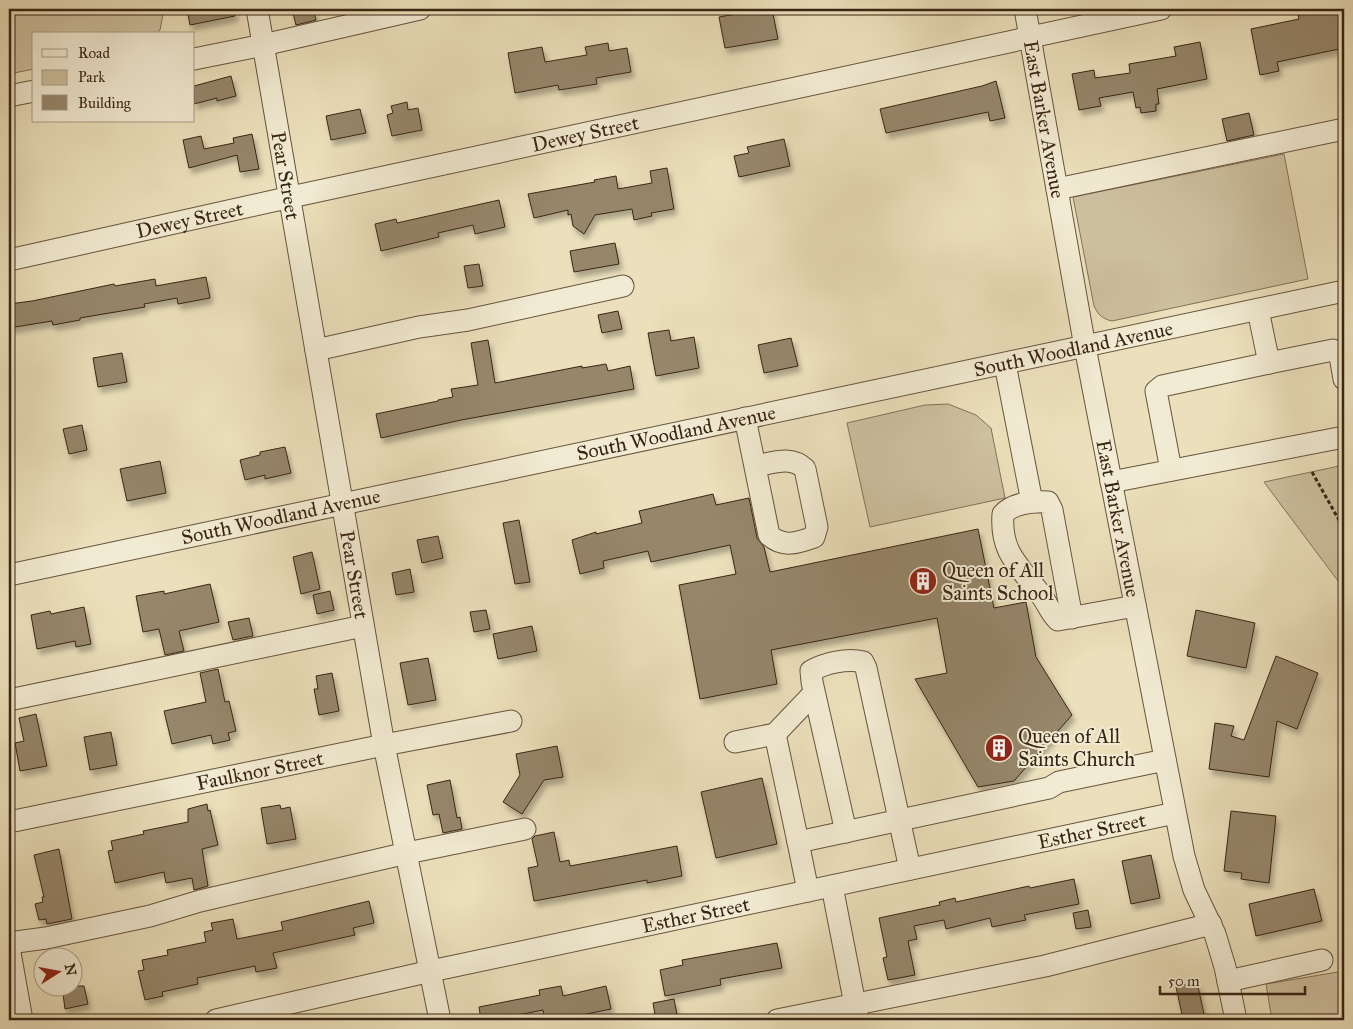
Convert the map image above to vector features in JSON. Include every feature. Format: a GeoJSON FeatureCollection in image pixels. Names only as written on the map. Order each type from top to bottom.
{"type":"FeatureCollection","features":[{"type":"Feature","properties":{"kind":"street","name":"Pear Street"},"geometry":{"type":"LineString","coordinates":[[257,9],[291,197],[384,745],[440,1020]]}},
{"type":"Feature","properties":{"kind":"street"},"geometry":{"type":"LineString","coordinates":[[195,59],[420,9]]}},
{"type":"Feature","properties":{"kind":"street","name":"East Barker Avenue"},"geometry":{"type":"LineString","coordinates":[[1025,9],[1085,347],[1184,856],[1194,890],[1211,924],[1226,967],[1236,1020]]}},
{"type":"Feature","properties":{"kind":"street","name":"Dewey Street"},"geometry":{"type":"LineString","coordinates":[[9,260],[291,197],[1161,9]]}},
{"type":"Feature","properties":{"kind":"street"},"geometry":{"type":"LineString","coordinates":[[9,96],[32,91]]}},
{"type":"Feature","properties":{"kind":"street"},"geometry":{"type":"LineString","coordinates":[[1057,189],[1344,129]]}},
{"type":"Feature","properties":{"kind":"street"},"geometry":{"type":"LineString","coordinates":[[316,350],[419,328],[478,318],[623,286]]}},
{"type":"Feature","properties":{"kind":"street","name":"South Woodland Avenue"},"geometry":{"type":"LineString","coordinates":[[9,575],[1344,291]]}},
{"type":"Feature","properties":{"kind":"street"},"geometry":{"type":"LineString","coordinates":[[1258,310],[1269,363]]}},
{"type":"Feature","properties":{"kind":"street"},"geometry":{"type":"LineString","coordinates":[[1171,470],[1156,391],[1162,386],[1333,350],[1340,356],[1344,380]]}},
{"type":"Feature","properties":{"kind":"street"},"geometry":{"type":"LineString","coordinates":[[1005,364],[1032,502]]}},
{"type":"Feature","properties":{"kind":"street"},"geometry":{"type":"LineString","coordinates":[[745,418],[755,466]]}},
{"type":"Feature","properties":{"kind":"street"},"geometry":{"type":"LineString","coordinates":[[1111,482],[1344,437]]}},
{"type":"Feature","properties":{"kind":"street"},"geometry":{"type":"LineString","coordinates":[[1072,618],[1052,510],[1048,502],[1032,502],[1007,509],[1003,514],[1002,522],[1008,552],[1058,620],[1072,618],[1135,606]]}},
{"type":"Feature","properties":{"kind":"street"},"geometry":{"type":"LineString","coordinates":[[9,700],[363,626]]}},
{"type":"Feature","properties":{"kind":"street"},"geometry":{"type":"LineString","coordinates":[[846,832],[814,693],[812,671],[819,667],[854,659],[863,662],[866,668],[910,869]]}},
{"type":"Feature","properties":{"kind":"street"},"geometry":{"type":"LineString","coordinates":[[735,742],[774,734],[814,693]]}},
{"type":"Feature","properties":{"kind":"street","name":"Faulknor Street"},"geometry":{"type":"LineString","coordinates":[[9,822],[384,745],[511,721]]}},
{"type":"Feature","properties":{"kind":"street"},"geometry":{"type":"LineString","coordinates":[[774,734],[808,891]]}},
{"type":"Feature","properties":{"kind":"street"},"geometry":{"type":"LineString","coordinates":[[798,842],[1049,788],[1060,782],[1165,760]]}},
{"type":"Feature","properties":{"kind":"street","name":"Esther Street"},"geometry":{"type":"LineString","coordinates":[[216,1020],[1175,812]]}},
{"type":"Feature","properties":{"kind":"street"},"geometry":{"type":"LineString","coordinates":[[9,943],[46,938],[150,916],[200,901],[407,853],[525,830]]}},
{"type":"Feature","properties":{"kind":"street"},"geometry":{"type":"LineString","coordinates":[[832,886],[856,1013]]}},
{"type":"Feature","properties":{"kind":"street"},"geometry":{"type":"LineString","coordinates":[[777,1020],[856,1013],[1211,924]]}},
{"type":"Feature","properties":{"kind":"street"},"geometry":{"type":"LineString","coordinates":[[9,947],[22,1020]]}},
{"type":"Feature","properties":{"kind":"street"},"geometry":{"type":"LineString","coordinates":[[1228,981],[1322,960]]}},
{"type":"Feature","properties":{"kind":"path"},"geometry":{"type":"LineString","coordinates":[[1312,472],[1344,529]]}},
{"type":"Feature","properties":{"kind":"green space"},"geometry":{"type":"Polygon","coordinates":[[[9,9],[164,9],[158,32],[32,32],[32,69],[9,74],[9,9]]]}},
{"type":"Feature","properties":{"kind":"green space"},"geometry":{"type":"Polygon","coordinates":[[[1284,154],[1308,279],[1112,321],[1103,318],[1099,314],[1094,306],[1073,197],[1284,154]]]}},
{"type":"Feature","properties":{"kind":"green space"},"geometry":{"type":"Polygon","coordinates":[[[948,404],[976,415],[991,428],[1005,498],[870,527],[847,423],[925,405],[948,404]]]}},
{"type":"Feature","properties":{"kind":"green space"},"geometry":{"type":"Polygon","coordinates":[[[1344,465],[1344,589],[1264,482],[1344,465]]]}},
{"type":"Feature","properties":{"kind":"green space"},"geometry":{"type":"Polygon","coordinates":[[[1344,971],[1344,1020],[1272,1020],[1266,984],[1344,971]]]}},
{"type":"Feature","properties":{"kind":"building"},"geometry":{"type":"Polygon","coordinates":[[[187,9],[234,9],[235,16],[190,25],[187,9]]]}},
{"type":"Feature","properties":{"kind":"building"},"geometry":{"type":"Polygon","coordinates":[[[292,9],[313,9],[316,20],[296,25],[292,9]]]}},
{"type":"Feature","properties":{"kind":"building"},"geometry":{"type":"Polygon","coordinates":[[[772,9],[778,39],[725,48],[719,17],[772,9]]]}},
{"type":"Feature","properties":{"kind":"building"},"geometry":{"type":"Polygon","coordinates":[[[1318,9],[1334,9],[1335,13],[1344,11],[1344,48],[1277,62],[1279,71],[1260,75],[1251,29],[1299,19],[1298,15],[1319,11],[1318,9]]]}},
{"type":"Feature","properties":{"kind":"building"},"geometry":{"type":"Polygon","coordinates":[[[1200,42],[1207,79],[1157,89],[1159,104],[1156,104],[1156,111],[1141,113],[1140,107],[1136,108],[1133,92],[1099,98],[1101,106],[1079,110],[1072,74],[1094,70],[1095,78],[1130,73],[1129,64],[1176,56],[1174,47],[1200,42]]]}},
{"type":"Feature","properties":{"kind":"building"},"geometry":{"type":"Polygon","coordinates":[[[608,43],[609,51],[627,48],[631,72],[596,78],[597,84],[559,90],[558,85],[515,93],[508,53],[542,47],[545,62],[587,55],[585,47],[608,43]]]}},
{"type":"Feature","properties":{"kind":"building"},"geometry":{"type":"Polygon","coordinates":[[[231,76],[236,96],[217,101],[217,98],[195,104],[195,86],[231,76]]]}},
{"type":"Feature","properties":{"kind":"building"},"geometry":{"type":"Polygon","coordinates":[[[996,81],[1005,118],[990,121],[988,112],[886,133],[880,109],[982,86],[996,81]]]}},
{"type":"Feature","properties":{"kind":"building"},"geometry":{"type":"Polygon","coordinates":[[[407,102],[408,110],[418,108],[422,130],[392,136],[387,115],[393,113],[391,106],[407,102]]]}},
{"type":"Feature","properties":{"kind":"building"},"geometry":{"type":"Polygon","coordinates":[[[360,109],[366,133],[331,140],[326,116],[360,109]]]}},
{"type":"Feature","properties":{"kind":"building"},"geometry":{"type":"Polygon","coordinates":[[[1249,113],[1254,135],[1227,141],[1222,119],[1249,113]]]}},
{"type":"Feature","properties":{"kind":"building"},"geometry":{"type":"Polygon","coordinates":[[[252,134],[259,169],[240,172],[237,155],[189,168],[183,140],[201,136],[204,149],[234,143],[233,138],[252,134]]]}},
{"type":"Feature","properties":{"kind":"building"},"geometry":{"type":"Polygon","coordinates":[[[784,139],[790,166],[739,177],[734,156],[749,153],[747,147],[784,139]]]}},
{"type":"Feature","properties":{"kind":"building"},"geometry":{"type":"Polygon","coordinates":[[[667,168],[674,209],[651,213],[652,216],[634,220],[632,209],[595,215],[584,234],[573,226],[571,214],[568,215],[568,210],[534,218],[528,194],[595,182],[594,180],[616,176],[618,189],[652,183],[650,171],[667,168]]]}},
{"type":"Feature","properties":{"kind":"building"},"geometry":{"type":"Polygon","coordinates":[[[499,200],[505,227],[475,234],[473,225],[438,233],[439,237],[381,251],[375,224],[396,219],[397,223],[499,200]]]}},
{"type":"Feature","properties":{"kind":"building"},"geometry":{"type":"Polygon","coordinates":[[[615,243],[619,264],[574,272],[570,251],[615,243]]]}},
{"type":"Feature","properties":{"kind":"building"},"geometry":{"type":"Polygon","coordinates":[[[479,264],[483,286],[468,288],[464,266],[479,264]]]}},
{"type":"Feature","properties":{"kind":"building"},"geometry":{"type":"Polygon","coordinates":[[[206,277],[210,298],[178,304],[177,298],[144,304],[145,307],[80,318],[80,320],[53,325],[52,321],[9,328],[9,304],[114,284],[115,286],[155,279],[156,286],[206,277]]]}},
{"type":"Feature","properties":{"kind":"building"},"geometry":{"type":"Polygon","coordinates":[[[618,311],[622,329],[602,333],[598,315],[618,311]]]}},
{"type":"Feature","properties":{"kind":"building"},"geometry":{"type":"Polygon","coordinates":[[[669,330],[671,341],[694,337],[699,368],[656,376],[648,333],[669,330]]]}},
{"type":"Feature","properties":{"kind":"building"},"geometry":{"type":"Polygon","coordinates":[[[791,338],[798,366],[764,373],[758,345],[791,338]]]}},
{"type":"Feature","properties":{"kind":"building"},"geometry":{"type":"Polygon","coordinates":[[[488,340],[495,383],[582,366],[582,368],[606,364],[608,371],[630,366],[634,389],[461,420],[381,438],[376,414],[453,397],[451,389],[478,385],[471,343],[488,340]]]}},
{"type":"Feature","properties":{"kind":"building"},"geometry":{"type":"Polygon","coordinates":[[[122,353],[127,382],[98,387],[93,358],[122,353]]]}},
{"type":"Feature","properties":{"kind":"building"},"geometry":{"type":"Polygon","coordinates":[[[82,425],[87,450],[69,454],[63,429],[82,425]]]}},
{"type":"Feature","properties":{"kind":"building"},"geometry":{"type":"Polygon","coordinates":[[[285,447],[291,473],[265,479],[265,475],[245,480],[240,460],[260,455],[260,452],[285,447]]]}},
{"type":"Feature","properties":{"kind":"building"},"geometry":{"type":"Polygon","coordinates":[[[160,461],[166,493],[127,501],[120,469],[160,461]]]}},
{"type":"Feature","properties":{"kind":"building"},"geometry":{"type":"Polygon","coordinates":[[[713,494],[716,505],[749,498],[757,538],[764,547],[770,572],[978,529],[994,608],[1026,602],[1036,657],[1072,715],[1014,781],[978,787],[915,679],[947,673],[937,618],[771,650],[777,684],[700,699],[679,585],[736,574],[730,545],[651,562],[648,551],[603,561],[604,568],[580,574],[572,540],[596,532],[596,534],[642,523],[639,511],[713,494]]]}},
{"type":"Feature","properties":{"kind":"building"},"geometry":{"type":"Polygon","coordinates":[[[519,520],[530,582],[515,584],[503,523],[519,520]]]}},
{"type":"Feature","properties":{"kind":"building"},"geometry":{"type":"Polygon","coordinates":[[[438,536],[443,558],[422,563],[417,540],[438,536]]]}},
{"type":"Feature","properties":{"kind":"building"},"geometry":{"type":"Polygon","coordinates":[[[312,552],[320,589],[301,594],[293,557],[312,552]]]}},
{"type":"Feature","properties":{"kind":"building"},"geometry":{"type":"Polygon","coordinates":[[[410,569],[414,592],[396,595],[392,573],[410,569]]]}},
{"type":"Feature","properties":{"kind":"building"},"geometry":{"type":"Polygon","coordinates":[[[210,584],[219,622],[179,631],[184,651],[165,655],[159,629],[143,632],[136,596],[164,591],[164,594],[210,584]]]}},
{"type":"Feature","properties":{"kind":"building"},"geometry":{"type":"Polygon","coordinates":[[[330,591],[334,610],[317,614],[313,595],[330,591]]]}},
{"type":"Feature","properties":{"kind":"building"},"geometry":{"type":"Polygon","coordinates":[[[84,607],[91,644],[76,647],[75,641],[37,649],[31,615],[50,611],[51,614],[84,607]]]}},
{"type":"Feature","properties":{"kind":"building"},"geometry":{"type":"Polygon","coordinates":[[[486,610],[490,629],[474,632],[470,612],[486,610]]]}},
{"type":"Feature","properties":{"kind":"building"},"geometry":{"type":"Polygon","coordinates":[[[1196,610],[1255,623],[1246,668],[1187,656],[1196,610]]]}},
{"type":"Feature","properties":{"kind":"building"},"geometry":{"type":"Polygon","coordinates":[[[249,618],[253,636],[233,640],[228,622],[249,618]]]}},
{"type":"Feature","properties":{"kind":"building"},"geometry":{"type":"Polygon","coordinates":[[[532,626],[537,651],[498,659],[493,634],[532,626]]]}},
{"type":"Feature","properties":{"kind":"building"},"geometry":{"type":"Polygon","coordinates":[[[1276,656],[1318,673],[1297,729],[1277,721],[1269,777],[1209,769],[1215,723],[1234,726],[1231,736],[1244,740],[1276,656]]]}},
{"type":"Feature","properties":{"kind":"building"},"geometry":{"type":"Polygon","coordinates":[[[428,658],[436,700],[408,705],[400,663],[428,658]]]}},
{"type":"Feature","properties":{"kind":"building"},"geometry":{"type":"Polygon","coordinates":[[[218,669],[225,702],[229,701],[236,731],[228,733],[230,740],[213,744],[211,735],[172,744],[164,711],[206,702],[200,673],[218,669]]]}},
{"type":"Feature","properties":{"kind":"building"},"geometry":{"type":"Polygon","coordinates":[[[332,673],[339,711],[319,715],[314,689],[318,689],[316,676],[332,673]]]}},
{"type":"Feature","properties":{"kind":"building"},"geometry":{"type":"Polygon","coordinates":[[[36,714],[47,766],[20,771],[15,743],[24,741],[19,718],[36,714]]]}},
{"type":"Feature","properties":{"kind":"building"},"geometry":{"type":"Polygon","coordinates":[[[111,732],[117,765],[90,770],[84,737],[111,732]]]}},
{"type":"Feature","properties":{"kind":"building"},"geometry":{"type":"Polygon","coordinates":[[[557,746],[563,777],[544,780],[522,814],[503,802],[520,775],[516,754],[557,746]]]}},
{"type":"Feature","properties":{"kind":"building"},"geometry":{"type":"Polygon","coordinates":[[[762,778],[777,844],[716,858],[701,792],[762,778]]]}},
{"type":"Feature","properties":{"kind":"building"},"geometry":{"type":"Polygon","coordinates":[[[450,780],[457,818],[460,817],[462,829],[443,833],[439,814],[433,815],[427,785],[450,780]]]}},
{"type":"Feature","properties":{"kind":"building"},"geometry":{"type":"Polygon","coordinates":[[[207,804],[218,845],[202,849],[208,886],[194,890],[192,878],[166,883],[164,872],[115,883],[108,851],[113,850],[111,841],[144,834],[143,831],[188,822],[188,809],[207,804]]]}},
{"type":"Feature","properties":{"kind":"building"},"geometry":{"type":"Polygon","coordinates":[[[280,805],[281,809],[290,807],[296,839],[267,844],[261,808],[280,805]]]}},
{"type":"Feature","properties":{"kind":"building"},"geometry":{"type":"Polygon","coordinates":[[[1231,811],[1276,816],[1269,883],[1241,879],[1242,873],[1224,871],[1231,811]]]}},
{"type":"Feature","properties":{"kind":"building"},"geometry":{"type":"Polygon","coordinates":[[[554,832],[560,862],[569,860],[570,866],[677,846],[682,876],[647,883],[647,880],[534,901],[528,868],[538,866],[532,839],[535,836],[554,832]]]}},
{"type":"Feature","properties":{"kind":"building"},"geometry":{"type":"Polygon","coordinates":[[[59,849],[72,919],[47,924],[46,919],[39,920],[35,904],[43,902],[42,897],[44,897],[34,855],[59,849]]]}},
{"type":"Feature","properties":{"kind":"building"},"geometry":{"type":"Polygon","coordinates":[[[1151,855],[1160,898],[1131,904],[1122,861],[1151,855]]]}},
{"type":"Feature","properties":{"kind":"building"},"geometry":{"type":"Polygon","coordinates":[[[1074,879],[1079,904],[1024,915],[1026,920],[992,927],[990,918],[946,929],[944,920],[914,926],[917,939],[908,941],[915,975],[888,980],[883,958],[887,957],[879,918],[940,905],[939,902],[955,898],[956,902],[1029,886],[1030,888],[1074,879]]]}},
{"type":"Feature","properties":{"kind":"building"},"geometry":{"type":"Polygon","coordinates":[[[1314,889],[1322,921],[1256,936],[1249,904],[1314,889]]]}},
{"type":"Feature","properties":{"kind":"building"},"geometry":{"type":"Polygon","coordinates":[[[369,901],[374,923],[353,928],[355,935],[273,953],[277,968],[256,972],[255,966],[197,978],[198,984],[162,992],[163,996],[145,1000],[138,971],[144,970],[142,960],[168,955],[167,950],[206,942],[204,932],[213,930],[211,923],[233,919],[237,939],[283,930],[281,922],[369,901]]]}},
{"type":"Feature","properties":{"kind":"building"},"geometry":{"type":"Polygon","coordinates":[[[1088,910],[1091,927],[1076,929],[1073,913],[1088,910]]]}},
{"type":"Feature","properties":{"kind":"building"},"geometry":{"type":"Polygon","coordinates":[[[777,943],[782,968],[720,979],[721,985],[665,996],[660,970],[683,965],[682,960],[777,943]]]}},
{"type":"Feature","properties":{"kind":"building"},"geometry":{"type":"Polygon","coordinates":[[[1197,982],[1204,1014],[1183,1019],[1176,987],[1197,982]]]}},
{"type":"Feature","properties":{"kind":"building"},"geometry":{"type":"Polygon","coordinates":[[[82,986],[84,986],[88,1004],[65,1009],[63,996],[82,996],[82,986]]]}},
{"type":"Feature","properties":{"kind":"building"},"geometry":{"type":"Polygon","coordinates":[[[561,986],[563,996],[606,986],[611,1009],[557,1020],[545,1020],[543,1010],[508,1017],[509,1020],[481,1020],[479,1007],[540,995],[539,990],[561,986]]]}},
{"type":"Feature","properties":{"kind":"building"},"geometry":{"type":"Polygon","coordinates":[[[674,999],[678,1020],[656,1020],[653,1003],[674,999]]]}},
{"type":"Feature","properties":{"kind":"place","name":"Queen of All Saints School"},"geometry":{"type":"Point","coordinates":[923,581]}},
{"type":"Feature","properties":{"kind":"place","name":"Queen of All Saints Church"},"geometry":{"type":"Point","coordinates":[999,748]}}]}
